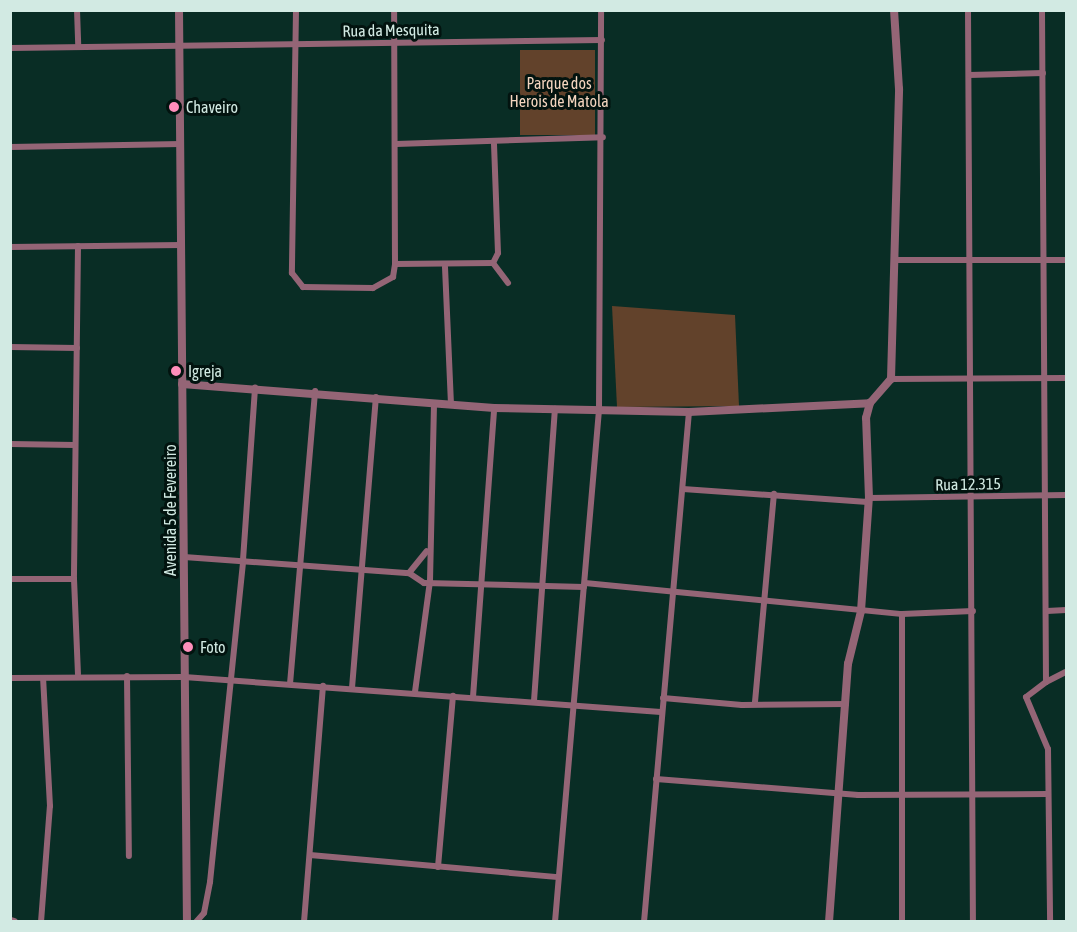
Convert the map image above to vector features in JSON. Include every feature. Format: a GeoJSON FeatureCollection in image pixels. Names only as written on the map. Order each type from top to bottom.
{"type":"FeatureCollection","features":[{"type":"Feature","properties":{"kind":"street"},"geometry":{"type":"LineString","coordinates":[[77,10],[78,46]]}},
{"type":"Feature","properties":{"kind":"street","name":"Avenida 5 de Fevereiro"},"geometry":{"type":"LineString","coordinates":[[179,10],[187,921]]}},
{"type":"Feature","properties":{"kind":"street"},"geometry":{"type":"LineString","coordinates":[[296,10],[295,282],[374,288],[393,277],[395,264],[394,10]]}},
{"type":"Feature","properties":{"kind":"street"},"geometry":{"type":"LineString","coordinates":[[555,921],[599,411],[603,136],[601,10]]}},
{"type":"Feature","properties":{"kind":"street"},"geometry":{"type":"LineString","coordinates":[[830,921],[848,664],[861,611],[869,500],[866,418],[870,403],[891,379],[899,89],[894,10]]}},
{"type":"Feature","properties":{"kind":"street"},"geometry":{"type":"LineString","coordinates":[[968,10],[975,798],[974,921]]}},
{"type":"Feature","properties":{"kind":"street"},"geometry":{"type":"LineString","coordinates":[[1042,10],[1042,378],[1046,495],[1046,682]]}},
{"type":"Feature","properties":{"kind":"street","name":"Rua da Mesquita"},"geometry":{"type":"LineString","coordinates":[[10,48],[602,40]]}},
{"type":"Feature","properties":{"kind":"street"},"geometry":{"type":"LineString","coordinates":[[969,75],[1043,73]]}},
{"type":"Feature","properties":{"kind":"street"},"geometry":{"type":"LineString","coordinates":[[396,144],[494,144],[603,136]]}},
{"type":"Feature","properties":{"kind":"street"},"geometry":{"type":"LineString","coordinates":[[10,147],[181,144]]}},
{"type":"Feature","properties":{"kind":"street"},"geometry":{"type":"LineString","coordinates":[[493,264],[498,253],[494,144]]}},
{"type":"Feature","properties":{"kind":"street"},"geometry":{"type":"LineString","coordinates":[[10,247],[182,245]]}},
{"type":"Feature","properties":{"kind":"street"},"geometry":{"type":"LineString","coordinates":[[78,246],[74,579],[78,674]]}},
{"type":"Feature","properties":{"kind":"street"},"geometry":{"type":"LineString","coordinates":[[895,260],[969,262],[1066,260]]}},
{"type":"Feature","properties":{"kind":"street"},"geometry":{"type":"LineString","coordinates":[[395,264],[445,267],[493,264]]}},
{"type":"Feature","properties":{"kind":"street"},"geometry":{"type":"LineString","coordinates":[[493,264],[508,283]]}},
{"type":"Feature","properties":{"kind":"street"},"geometry":{"type":"LineString","coordinates":[[445,267],[451,404]]}},
{"type":"Feature","properties":{"kind":"street"},"geometry":{"type":"LineString","coordinates":[[10,347],[77,348]]}},
{"type":"Feature","properties":{"kind":"street"},"geometry":{"type":"LineString","coordinates":[[891,379],[1066,378]]}},
{"type":"Feature","properties":{"kind":"street"},"geometry":{"type":"LineString","coordinates":[[182,384],[255,386],[494,408],[599,411],[689,412],[870,403]]}},
{"type":"Feature","properties":{"kind":"street"},"geometry":{"type":"LineString","coordinates":[[196,921],[208,893],[243,560],[255,386]]}},
{"type":"Feature","properties":{"kind":"street"},"geometry":{"type":"LineString","coordinates":[[290,684],[303,565],[315,391]]}},
{"type":"Feature","properties":{"kind":"street"},"geometry":{"type":"LineString","coordinates":[[352,688],[376,397]]}},
{"type":"Feature","properties":{"kind":"street"},"geometry":{"type":"LineString","coordinates":[[415,692],[430,581],[427,551],[434,403]]}},
{"type":"Feature","properties":{"kind":"street"},"geometry":{"type":"LineString","coordinates":[[473,697],[494,408]]}},
{"type":"Feature","properties":{"kind":"street"},"geometry":{"type":"LineString","coordinates":[[534,701],[555,409]]}},
{"type":"Feature","properties":{"kind":"street"},"geometry":{"type":"LineString","coordinates":[[644,921],[689,412]]}},
{"type":"Feature","properties":{"kind":"street"},"geometry":{"type":"LineString","coordinates":[[10,444],[75,445]]}},
{"type":"Feature","properties":{"kind":"street","name":"Rua 12.315"},"geometry":{"type":"LineString","coordinates":[[683,489],[869,500],[1066,495]]}},
{"type":"Feature","properties":{"kind":"street"},"geometry":{"type":"LineString","coordinates":[[755,702],[774,494]]}},
{"type":"Feature","properties":{"kind":"street"},"geometry":{"type":"LineString","coordinates":[[409,573],[427,551]]}},
{"type":"Feature","properties":{"kind":"street"},"geometry":{"type":"LineString","coordinates":[[184,558],[362,568],[409,573],[418,581],[584,585],[764,597],[861,611],[902,614],[973,611]]}},
{"type":"Feature","properties":{"kind":"street"},"geometry":{"type":"LineString","coordinates":[[10,579],[74,579]]}},
{"type":"Feature","properties":{"kind":"street"},"geometry":{"type":"LineString","coordinates":[[1047,611],[1066,610]]}},
{"type":"Feature","properties":{"kind":"street"},"geometry":{"type":"LineString","coordinates":[[902,614],[902,921]]}},
{"type":"Feature","properties":{"kind":"street"},"geometry":{"type":"LineString","coordinates":[[1050,921],[1046,738],[1026,697],[1046,682],[1066,672]]}},
{"type":"Feature","properties":{"kind":"street"},"geometry":{"type":"LineString","coordinates":[[10,678],[43,678],[78,674],[184,677],[573,703],[661,712]]}},
{"type":"Feature","properties":{"kind":"street"},"geometry":{"type":"LineString","coordinates":[[127,676],[129,856]]}},
{"type":"Feature","properties":{"kind":"street"},"geometry":{"type":"LineString","coordinates":[[41,921],[50,806],[43,678]]}},
{"type":"Feature","properties":{"kind":"street"},"geometry":{"type":"LineString","coordinates":[[304,921],[323,686]]}},
{"type":"Feature","properties":{"kind":"street"},"geometry":{"type":"LineString","coordinates":[[438,867],[453,696]]}},
{"type":"Feature","properties":{"kind":"street"},"geometry":{"type":"LineString","coordinates":[[663,698],[846,704]]}},
{"type":"Feature","properties":{"kind":"street"},"geometry":{"type":"LineString","coordinates":[[656,779],[901,796],[975,798],[1048,794]]}},
{"type":"Feature","properties":{"kind":"street"},"geometry":{"type":"LineString","coordinates":[[310,855],[558,877]]}},
{"type":"Feature","properties":{"kind":"green space","name":"Parque dos Herois de Matola"},"geometry":{"type":"Polygon","coordinates":[[[520,50],[595,50],[595,135],[520,135],[520,50]]]}},
{"type":"Feature","properties":{"kind":"green space"},"geometry":{"type":"Polygon","coordinates":[[[612,306],[735,315],[739,406],[617,407],[612,306]]]}},
{"type":"Feature","properties":{"kind":"place","name":"Chaveiro"},"geometry":{"type":"Point","coordinates":[174,107]}},
{"type":"Feature","properties":{"kind":"place","name":"Igreja"},"geometry":{"type":"Point","coordinates":[176,371]}},
{"type":"Feature","properties":{"kind":"place","name":"Foto"},"geometry":{"type":"Point","coordinates":[188,647]}}]}
